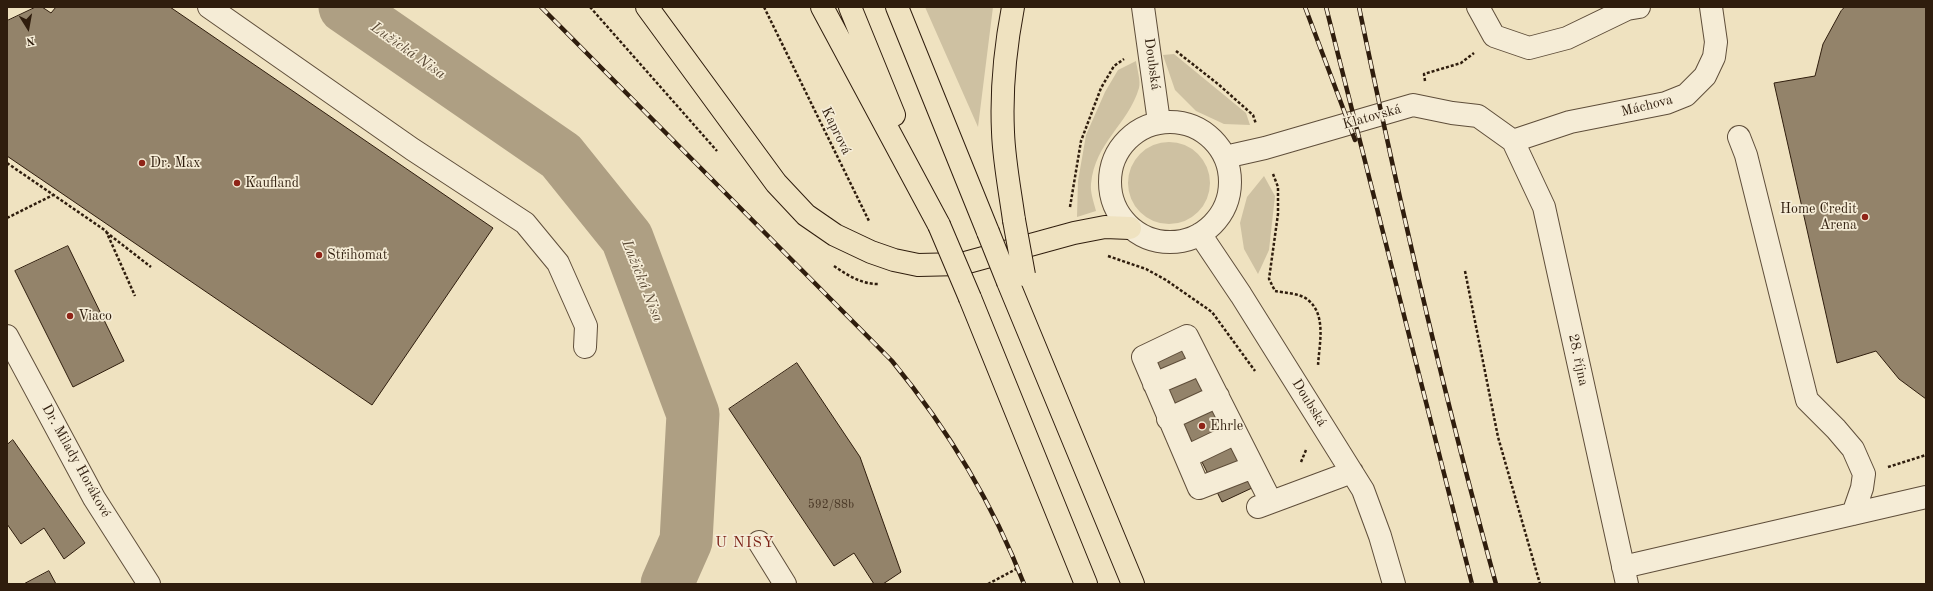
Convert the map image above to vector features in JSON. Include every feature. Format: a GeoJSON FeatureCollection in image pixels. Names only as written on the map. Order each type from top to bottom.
{"type":"FeatureCollection","features":[{"type":"Feature","properties":{"kind":"highway"},"geometry":{"type":"LineString","coordinates":[[647,7],[776,183],[806,215],[835,235],[871,252],[894,260],[918,265],[942,266],[980,260],[1074,233],[1104,227],[1130,228]]}},
{"type":"Feature","properties":{"kind":"highway"},"geometry":{"type":"LineString","coordinates":[[822,7],[940,226]]}},
{"type":"Feature","properties":{"kind":"highway"},"geometry":{"type":"LineString","coordinates":[[850,7],[1086,584]]}},
{"type":"Feature","properties":{"kind":"highway"},"geometry":{"type":"LineString","coordinates":[[897,7],[988,232],[1016,278]]}},
{"type":"Feature","properties":{"kind":"highway"},"geometry":{"type":"LineString","coordinates":[[1012,7],[1005,49],[1002,91],[1002,134],[1014,220],[1016,278],[1038,355],[1134,584]]}},
{"type":"Feature","properties":{"kind":"street"},"geometry":{"type":"LineString","coordinates":[[210,7],[412,149],[524,223],[558,263],[586,326],[584,347]]}},
{"type":"Feature","properties":{"kind":"street","name":"Doubská"},"geometry":{"type":"LineString","coordinates":[[1143,7],[1151,51],[1160,122]]}},
{"type":"Feature","properties":{"kind":"street"},"geometry":{"type":"LineString","coordinates":[[1478,7],[1494,36],[1529,48],[1567,38],[1627,9],[1639,7]]}},
{"type":"Feature","properties":{"kind":"street","name":"Máchova"},"geometry":{"type":"LineString","coordinates":[[1513,141],[1570,122],[1666,103],[1686,96],[1704,76],[1714,57],[1716,42],[1710,7]]}},
{"type":"Feature","properties":{"kind":"street","name":"Klatovská"},"geometry":{"type":"LineString","coordinates":[[1225,157],[1265,148],[1413,105],[1452,113],[1478,116],[1513,141]]}},
{"type":"Feature","properties":{"kind":"street"},"geometry":{"type":"LineString","coordinates":[[1175,121],[1191,125],[1205,132],[1217,144],[1225,157],[1230,175],[1229,192],[1224,209],[1213,223],[1200,234],[1176,242],[1151,240],[1130,228],[1117,213],[1110,194],[1109,175],[1114,156],[1125,140],[1141,128],[1160,122],[1175,121]]}},
{"type":"Feature","properties":{"kind":"street"},"geometry":{"type":"LineString","coordinates":[[1739,137],[1746,155],[1807,400],[1836,429],[1853,449],[1864,474],[1862,488],[1853,514]]}},
{"type":"Feature","properties":{"kind":"street","name":"28. října"},"geometry":{"type":"LineString","coordinates":[[1513,141],[1544,207],[1625,576]]}},
{"type":"Feature","properties":{"kind":"street","name":"Doubská"},"geometry":{"type":"LineString","coordinates":[[1200,234],[1241,295],[1363,490],[1394,584]]}},
{"type":"Feature","properties":{"kind":"street","name":"Dr. Milady Horákové"},"geometry":{"type":"LineString","coordinates":[[7,336],[94,498],[149,584]]}},
{"type":"Feature","properties":{"kind":"street"},"geometry":{"type":"LineString","coordinates":[[1253,467],[1199,488],[1168,419],[1143,357],[1187,336],[1253,467],[1264,505],[1352,472]]}},
{"type":"Feature","properties":{"kind":"street"},"geometry":{"type":"LineString","coordinates":[[1154,384],[1201,364]]}},
{"type":"Feature","properties":{"kind":"street"},"geometry":{"type":"LineString","coordinates":[[1168,419],[1218,396]]}},
{"type":"Feature","properties":{"kind":"street"},"geometry":{"type":"LineString","coordinates":[[1186,457],[1236,433]]}},
{"type":"Feature","properties":{"kind":"street"},"geometry":{"type":"LineString","coordinates":[[1625,576],[1853,514],[1926,497]]}},
{"type":"Feature","properties":{"kind":"street"},"geometry":{"type":"LineString","coordinates":[[759,542],[785,584]]}},
{"type":"Feature","properties":{"kind":"path","name":"Kaprová"},"geometry":{"type":"LineString","coordinates":[[764,7],[865,214],[873,225]]}},
{"type":"Feature","properties":{"kind":"path"},"geometry":{"type":"LineString","coordinates":[[1424,74],[1461,63],[1494,36]]}},
{"type":"Feature","properties":{"kind":"path"},"geometry":{"type":"LineString","coordinates":[[1074,233],[1069,212],[1081,141],[1101,88],[1114,66],[1131,55],[1174,49],[1218,84],[1253,115],[1278,187],[1278,214],[1268,280],[1275,291],[1298,295],[1308,300],[1318,312],[1321,327],[1317,376],[1312,407]]}},
{"type":"Feature","properties":{"kind":"path"},"geometry":{"type":"LineString","coordinates":[[7,163],[106,231],[151,267]]}},
{"type":"Feature","properties":{"kind":"path"},"geometry":{"type":"LineString","coordinates":[[7,218],[54,195]]}},
{"type":"Feature","properties":{"kind":"path"},"geometry":{"type":"LineString","coordinates":[[106,231],[135,296]]}},
{"type":"Feature","properties":{"kind":"path"},"geometry":{"type":"LineString","coordinates":[[1105,255],[1146,270],[1166,280],[1212,312],[1258,376]]}},
{"type":"Feature","properties":{"kind":"path"},"geometry":{"type":"LineString","coordinates":[[1464,271],[1498,438],[1540,584]]}},
{"type":"Feature","properties":{"kind":"path"},"geometry":{"type":"LineString","coordinates":[[1304,490],[1296,470],[1305,454],[1306,447]]}},
{"type":"Feature","properties":{"kind":"path"},"geometry":{"type":"LineString","coordinates":[[1864,474],[1926,455]]}},
{"type":"Feature","properties":{"kind":"path"},"geometry":{"type":"LineString","coordinates":[[988,584],[1018,568]]}},
{"type":"Feature","properties":{"kind":"shaded area"},"geometry":{"type":"Polygon","coordinates":[[[925,7],[993,7],[978,127],[925,7]]]}},
{"type":"Feature","properties":{"kind":"shaded area"},"geometry":{"type":"Polygon","coordinates":[[[1174,54],[1246,113],[1250,125],[1224,124],[1196,111],[1175,90],[1163,55],[1174,54]]]}},
{"type":"Feature","properties":{"kind":"shaded area"},"geometry":{"type":"Polygon","coordinates":[[[1136,61],[1139,88],[1134,101],[1105,145],[1094,169],[1091,187],[1092,198],[1096,211],[1077,217],[1078,181],[1086,135],[1105,92],[1118,70],[1136,61]]]}},
{"type":"Feature","properties":{"kind":"shaded area"},"geometry":{"type":"Polygon","coordinates":[[[1169,142],[1185,145],[1198,154],[1207,167],[1210,183],[1207,199],[1198,212],[1185,221],[1169,224],[1153,221],[1140,212],[1131,199],[1128,183],[1131,167],[1140,154],[1153,145],[1169,142]]]}},
{"type":"Feature","properties":{"kind":"shaded area"},"geometry":{"type":"Polygon","coordinates":[[[1264,176],[1275,196],[1269,250],[1258,274],[1244,249],[1240,223],[1247,197],[1264,176]]]}},
{"type":"Feature","properties":{"kind":"building","name":"Kaufland"},"geometry":{"type":"Polygon","coordinates":[[[36,7],[42,7],[51,13],[56,7],[170,7],[493,228],[372,405],[7,156],[7,21],[36,7]]]}},
{"type":"Feature","properties":{"kind":"building","name":"Home Credit Arena"},"geometry":{"type":"Polygon","coordinates":[[[1845,7],[1926,7],[1926,399],[1899,379],[1876,351],[1837,363],[1774,83],[1815,76],[1823,44],[1841,11],[1845,7]]]}},
{"type":"Feature","properties":{"kind":"building","name":"Viaco"},"geometry":{"type":"Polygon","coordinates":[[[68,246],[124,361],[73,387],[15,271],[68,246]]]}},
{"type":"Feature","properties":{"kind":"building","name":"Ehrle"},"geometry":{"type":"Polygon","coordinates":[[[1183,350],[1252,488],[1222,502],[1153,364],[1183,350]]]}},
{"type":"Feature","properties":{"kind":"building"},"geometry":{"type":"Polygon","coordinates":[[[797,363],[860,457],[901,572],[883,584],[874,584],[854,553],[834,566],[729,409],[797,363]]]}},
{"type":"Feature","properties":{"kind":"building"},"geometry":{"type":"Polygon","coordinates":[[[13,440],[85,543],[64,559],[44,528],[21,544],[7,524],[7,445],[13,440]]]}},
{"type":"Feature","properties":{"kind":"building"},"geometry":{"type":"Polygon","coordinates":[[[49,571],[56,584],[24,584],[49,571]]]}},
{"type":"Feature","properties":{"kind":"waterway","name":"Lužická Nisa"},"geometry":{"type":"LineString","coordinates":[[345,7],[561,156],[627,238],[693,414],[686,541],[667,584]]}},
{"type":"Feature","properties":{"kind":"railway"},"geometry":{"type":"LineString","coordinates":[[541,7],[892,361],[950,440],[967,468],[998,525],[1024,584]]}},
{"type":"Feature","properties":{"kind":"railway"},"geometry":{"type":"LineString","coordinates":[[1305,7],[1355,140]]}},
{"type":"Feature","properties":{"kind":"railway"},"geometry":{"type":"LineString","coordinates":[[1326,7],[1472,584]]}},
{"type":"Feature","properties":{"kind":"railway"},"geometry":{"type":"LineString","coordinates":[[1359,7],[1390,152],[1440,369],[1496,584]]}},
{"type":"Feature","properties":{"kind":"place","name":"Dr. Max"},"geometry":{"type":"Point","coordinates":[142,163]}},
{"type":"Feature","properties":{"kind":"place","name":"Kaufland"},"geometry":{"type":"Point","coordinates":[237,183]}},
{"type":"Feature","properties":{"kind":"place","name":"Home Credit Arena"},"geometry":{"type":"Point","coordinates":[1865,217]}},
{"type":"Feature","properties":{"kind":"place","name":"Střihomat"},"geometry":{"type":"Point","coordinates":[319,255]}},
{"type":"Feature","properties":{"kind":"place","name":"Viaco"},"geometry":{"type":"Point","coordinates":[70,316]}},
{"type":"Feature","properties":{"kind":"place","name":"Ehrle"},"geometry":{"type":"Point","coordinates":[1202,426]}},
{"type":"Feature","properties":{"kind":"district","name":"U NISY"},"geometry":{"type":"Point","coordinates":[745,543]}}]}
